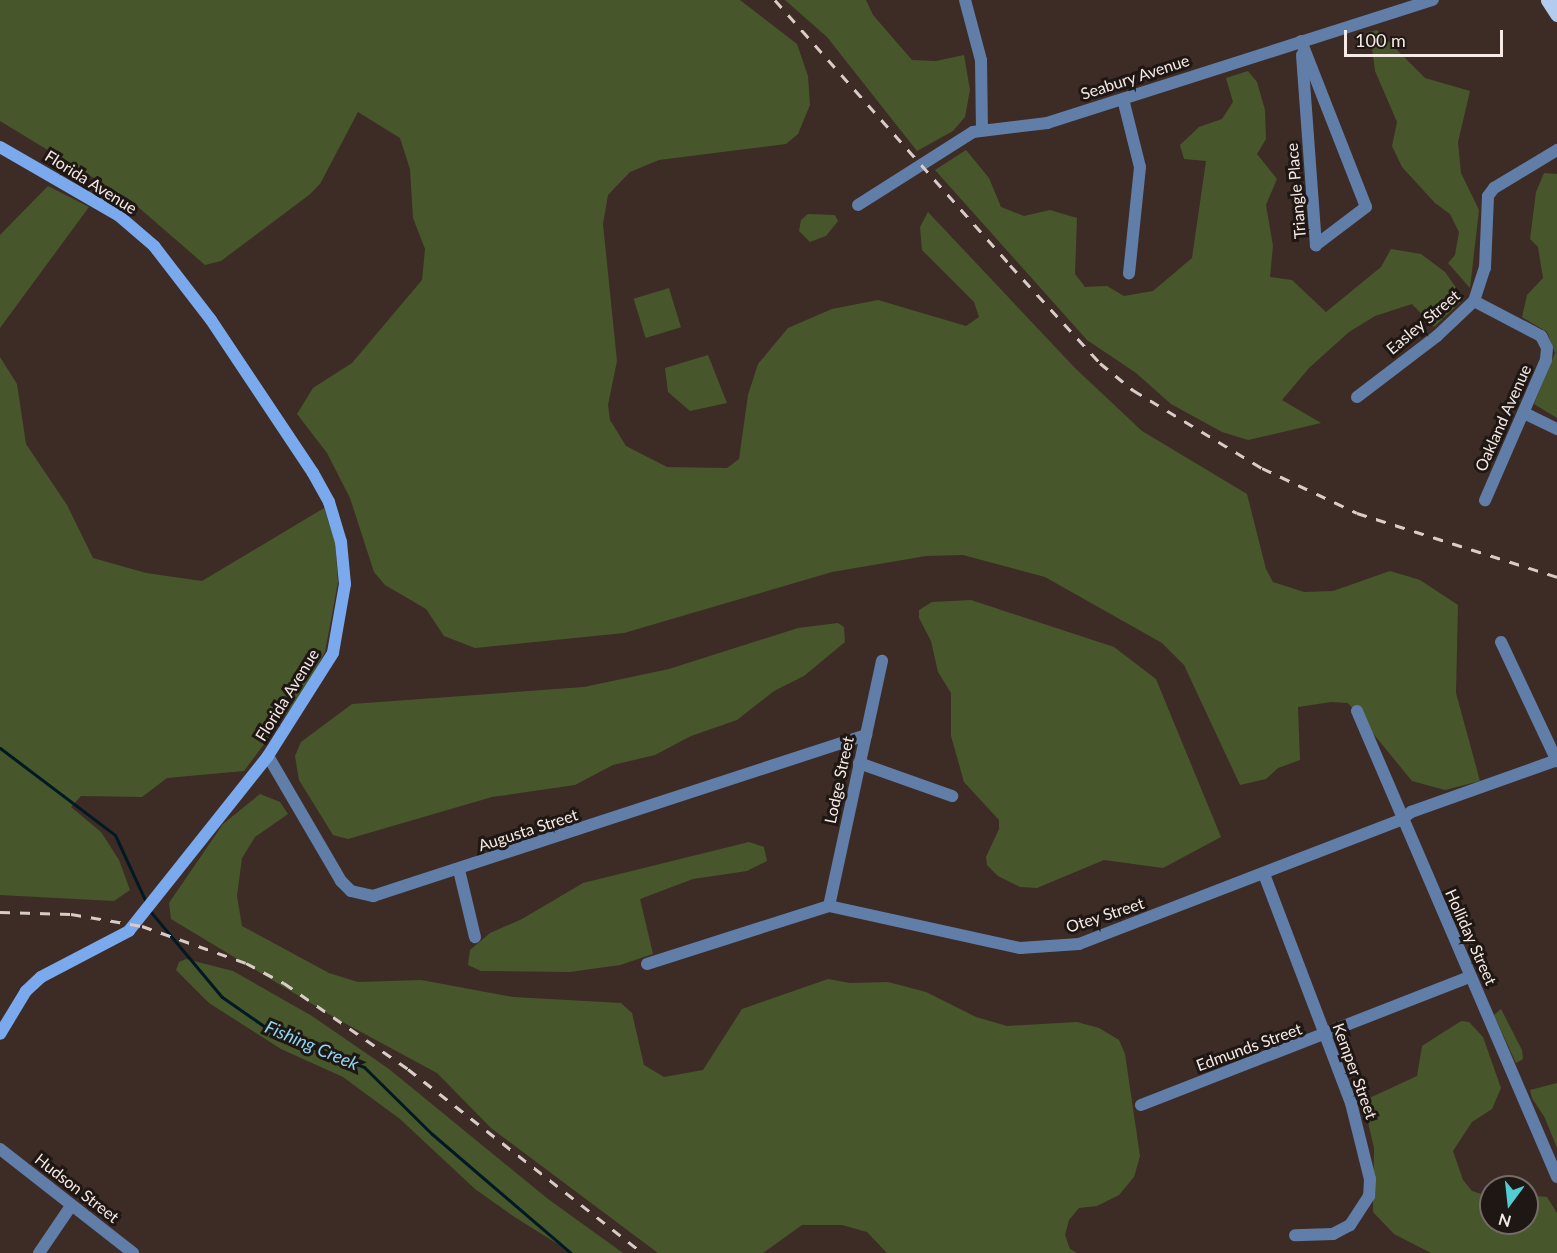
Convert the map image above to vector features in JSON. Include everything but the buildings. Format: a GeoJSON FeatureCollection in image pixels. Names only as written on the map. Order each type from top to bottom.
{"type":"FeatureCollection","features":[{"type":"Feature","properties":{"kind":"main road","name":"Florida Avenue"},"geometry":{"type":"LineString","coordinates":[[0,147],[118,214],[154,246],[211,320],[329,502],[341,542],[345,584],[340,627],[333,653],[268,756],[151,906],[116,941],[41,977],[26,991],[0,1034]]}},
{"type":"Feature","properties":{"kind":"street"},"geometry":{"type":"LineString","coordinates":[[965,0],[981,60],[982,130]]}},
{"type":"Feature","properties":{"kind":"street","name":"Seabury Avenue"},"geometry":{"type":"LineString","coordinates":[[858,205],[954,144],[982,130],[1047,123],[1433,0]]}},
{"type":"Feature","properties":{"kind":"street","name":"Triangle Place"},"geometry":{"type":"LineString","coordinates":[[1301,41],[1366,207],[1316,245],[1302,52],[1301,41]]}},
{"type":"Feature","properties":{"kind":"street"},"geometry":{"type":"LineString","coordinates":[[1123,99],[1140,167],[1129,273]]}},
{"type":"Feature","properties":{"kind":"street","name":"Easley Street"},"geometry":{"type":"LineString","coordinates":[[1357,397],[1437,336],[1474,301],[1485,268],[1488,196],[1494,188],[1557,150]]}},
{"type":"Feature","properties":{"kind":"street","name":"Oakland Avenue"},"geometry":{"type":"LineString","coordinates":[[1474,301],[1541,336],[1547,348],[1546,360],[1485,500]]}},
{"type":"Feature","properties":{"kind":"street"},"geometry":{"type":"LineString","coordinates":[[1524,413],[1557,429]]}},
{"type":"Feature","properties":{"kind":"street"},"geometry":{"type":"LineString","coordinates":[[1502,642],[1557,761]]}},
{"type":"Feature","properties":{"kind":"street","name":"Lodge Street"},"geometry":{"type":"LineString","coordinates":[[828,906],[882,661]]}},
{"type":"Feature","properties":{"kind":"street","name":"Holliday Street"},"geometry":{"type":"LineString","coordinates":[[1357,711],[1469,977],[1500,1036],[1557,1177]]}},
{"type":"Feature","properties":{"kind":"street","name":"Augusta Street"},"geometry":{"type":"LineString","coordinates":[[268,756],[351,891],[373,896],[459,870],[866,735]]}},
{"type":"Feature","properties":{"kind":"street","name":"Otey Street"},"geometry":{"type":"LineString","coordinates":[[828,906],[1004,945],[1051,948],[1101,936],[1401,820],[1412,812],[1557,761]]}},
{"type":"Feature","properties":{"kind":"street"},"geometry":{"type":"LineString","coordinates":[[859,763],[952,796]]}},
{"type":"Feature","properties":{"kind":"street"},"geometry":{"type":"LineString","coordinates":[[459,870],[475,937]]}},
{"type":"Feature","properties":{"kind":"street","name":"Kemper Street"},"geometry":{"type":"LineString","coordinates":[[1264,874],[1359,1129],[1370,1179],[1369,1196],[1350,1225],[1333,1234],[1295,1235]]}},
{"type":"Feature","properties":{"kind":"street"},"geometry":{"type":"LineString","coordinates":[[647,964],[828,906]]}},
{"type":"Feature","properties":{"kind":"street","name":"Edmunds Street"},"geometry":{"type":"LineString","coordinates":[[1141,1105],[1325,1036],[1469,977]]}},
{"type":"Feature","properties":{"kind":"street","name":"Hudson Street"},"geometry":{"type":"LineString","coordinates":[[0,1149],[133,1253]]}},
{"type":"Feature","properties":{"kind":"street"},"geometry":{"type":"LineString","coordinates":[[39,1253],[71,1206]]}},
{"type":"Feature","properties":{"kind":"green space"},"geometry":{"type":"Polygon","coordinates":[[[0,0],[740,0],[797,44],[808,76],[810,105],[798,134],[786,144],[659,160],[630,172],[608,195],[603,224],[617,361],[608,405],[610,420],[626,446],[667,467],[727,468],[739,459],[748,395],[758,364],[788,328],[832,309],[878,300],[966,326],[979,317],[974,302],[922,250],[920,227],[928,212],[1075,368],[1142,431],[1247,494],[1266,569],[1273,582],[1304,592],[1333,591],[1390,571],[1420,580],[1458,605],[1456,693],[1480,781],[1445,790],[1412,781],[1348,703],[1331,702],[1298,707],[1300,760],[1278,768],[1266,779],[1240,785],[1184,665],[1162,643],[1045,577],[963,555],[926,556],[832,572],[624,633],[475,648],[444,636],[426,609],[385,585],[374,572],[350,498],[327,453],[297,414],[313,388],[352,363],[422,280],[425,249],[413,218],[410,169],[400,138],[358,112],[320,184],[309,195],[221,261],[205,265],[130,200],[0,121],[0,0]]]}},
{"type":"Feature","properties":{"kind":"green space"},"geometry":{"type":"Polygon","coordinates":[[[785,0],[866,0],[873,15],[912,60],[936,61],[964,55],[970,90],[965,117],[953,131],[917,151],[827,37],[785,0]]]}},
{"type":"Feature","properties":{"kind":"green space"},"geometry":{"type":"Polygon","coordinates":[[[1377,30],[1425,78],[1470,91],[1458,142],[1461,173],[1479,210],[1470,288],[1448,263],[1455,255],[1459,232],[1450,214],[1435,203],[1402,167],[1392,146],[1397,122],[1375,71],[1370,32],[1377,30]]]}},
{"type":"Feature","properties":{"kind":"green space"},"geometry":{"type":"Polygon","coordinates":[[[1248,71],[1257,82],[1265,110],[1266,139],[1257,154],[1277,179],[1266,205],[1273,246],[1270,277],[1292,280],[1326,312],[1381,267],[1391,249],[1421,254],[1445,272],[1464,299],[1434,327],[1412,304],[1375,316],[1349,332],[1309,368],[1282,400],[1321,423],[1248,440],[1222,432],[1171,404],[1136,373],[1087,340],[935,170],[966,150],[989,178],[1001,207],[1024,216],[1050,210],[1077,218],[1075,274],[1085,287],[1107,286],[1124,296],[1153,291],[1192,258],[1206,161],[1184,159],[1180,145],[1199,127],[1222,119],[1233,102],[1226,78],[1248,71]]]}},
{"type":"Feature","properties":{"kind":"green space"},"geometry":{"type":"Polygon","coordinates":[[[1544,173],[1557,174],[1557,418],[1534,404],[1555,353],[1547,332],[1522,317],[1527,295],[1543,278],[1538,247],[1530,239],[1536,192],[1544,173]]]}},
{"type":"Feature","properties":{"kind":"green space"},"geometry":{"type":"Polygon","coordinates":[[[48,186],[89,207],[0,328],[0,235],[48,186]]]}},
{"type":"Feature","properties":{"kind":"green space"},"geometry":{"type":"Polygon","coordinates":[[[808,214],[835,215],[838,221],[826,236],[810,242],[799,231],[801,220],[808,214]]]}},
{"type":"Feature","properties":{"kind":"green space"},"geometry":{"type":"Polygon","coordinates":[[[669,288],[681,327],[646,338],[634,299],[669,288]]]}},
{"type":"Feature","properties":{"kind":"green space"},"geometry":{"type":"Polygon","coordinates":[[[708,355],[727,403],[690,411],[668,392],[665,368],[708,355]]]}},
{"type":"Feature","properties":{"kind":"green space"},"geometry":{"type":"Polygon","coordinates":[[[0,357],[17,384],[26,444],[67,505],[93,558],[146,573],[202,581],[324,508],[335,541],[338,582],[325,652],[306,688],[244,771],[167,778],[142,797],[81,796],[71,807],[101,832],[119,860],[130,890],[114,901],[0,895],[0,357]]]}},
{"type":"Feature","properties":{"kind":"green space"},"geometry":{"type":"Polygon","coordinates":[[[971,600],[1114,647],[1156,679],[1221,837],[1163,868],[1104,860],[1037,888],[1020,887],[998,876],[987,865],[986,857],[999,829],[999,820],[964,782],[951,736],[951,693],[938,672],[931,641],[919,618],[919,610],[932,602],[971,600]]]}},
{"type":"Feature","properties":{"kind":"green space"},"geometry":{"type":"Polygon","coordinates":[[[838,623],[844,627],[845,642],[804,676],[774,691],[737,720],[691,736],[655,755],[613,765],[575,785],[492,797],[348,839],[333,835],[299,780],[295,756],[301,742],[352,704],[584,687],[669,669],[798,628],[838,623]]]}},
{"type":"Feature","properties":{"kind":"green space"},"geometry":{"type":"Polygon","coordinates":[[[260,794],[280,802],[288,814],[255,837],[242,858],[237,896],[242,926],[329,973],[358,982],[421,980],[513,997],[621,1003],[632,1013],[644,1065],[664,1077],[703,1070],[742,1009],[828,979],[850,983],[888,982],[926,992],[976,1017],[1007,1026],[1077,1022],[1099,1028],[1119,1040],[1125,1054],[1140,1156],[1134,1177],[1119,1195],[1097,1206],[1079,1208],[1069,1220],[1065,1235],[1070,1249],[1077,1253],[887,1253],[867,1232],[842,1225],[802,1225],[763,1253],[658,1253],[491,1128],[437,1073],[337,1019],[171,919],[169,903],[223,824],[260,794]]]}},
{"type":"Feature","properties":{"kind":"green space"},"geometry":{"type":"Polygon","coordinates":[[[749,842],[764,847],[767,861],[747,871],[693,879],[640,899],[653,954],[620,965],[570,972],[481,971],[468,965],[470,950],[490,933],[522,919],[583,883],[749,842]]]}},
{"type":"Feature","properties":{"kind":"green space"},"geometry":{"type":"Polygon","coordinates":[[[186,959],[233,971],[312,1016],[389,1069],[548,1199],[623,1253],[572,1253],[513,1216],[475,1189],[400,1119],[343,1077],[281,1049],[209,1003],[176,970],[179,962],[186,959]]]}},
{"type":"Feature","properties":{"kind":"green space"},"geometry":{"type":"Polygon","coordinates":[[[1501,1009],[1522,1050],[1523,1059],[1516,1063],[1494,1015],[1501,1009]]]}},
{"type":"Feature","properties":{"kind":"green space"},"geometry":{"type":"Polygon","coordinates":[[[1461,1021],[1469,1022],[1483,1037],[1501,1088],[1492,1109],[1472,1122],[1453,1151],[1463,1180],[1472,1191],[1479,1193],[1479,1235],[1539,1235],[1539,1196],[1547,1197],[1557,1213],[1557,1253],[1431,1253],[1394,1234],[1373,1212],[1374,1148],[1363,1101],[1417,1076],[1422,1046],[1461,1021]]]}},
{"type":"Feature","properties":{"kind":"green space"},"geometry":{"type":"Polygon","coordinates":[[[1557,1083],[1557,1148],[1530,1090],[1557,1083]]]}},
{"type":"Feature","properties":{"kind":"waterway","name":"Fishing Creek"},"geometry":{"type":"LineString","coordinates":[[0,748],[115,835],[146,902]]}},
{"type":"Feature","properties":{"kind":"waterway","name":"Fishing Creek"},"geometry":{"type":"LineString","coordinates":[[150,911],[222,997],[271,1031],[364,1067],[432,1134],[571,1253]]}},
{"type":"Feature","properties":{"kind":"railway"},"geometry":{"type":"LineString","coordinates":[[775,0],[1010,265],[1100,363],[1133,390],[1262,468],[1357,513],[1557,577]]}},
{"type":"Feature","properties":{"kind":"railway"},"geometry":{"type":"LineString","coordinates":[[0,912],[71,914],[142,926],[246,963],[284,983],[408,1069],[643,1253]]}}]}
